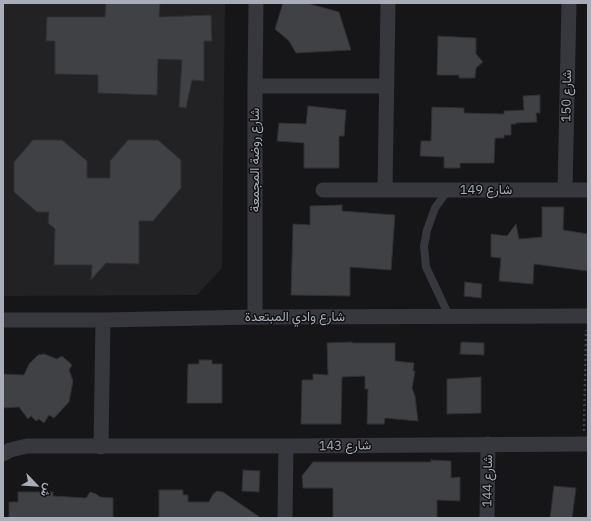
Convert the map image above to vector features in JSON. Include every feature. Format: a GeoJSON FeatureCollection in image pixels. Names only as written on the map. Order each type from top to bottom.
{"type":"FeatureCollection","features":[{"type":"Feature","properties":{"kind":"street","name":"شارع روضة المجمعة"},"geometry":{"type":"LineString","coordinates":[[255,317],[256,3]]}},
{"type":"Feature","properties":{"kind":"street"},"geometry":{"type":"LineString","coordinates":[[385,189],[388,3]]}},
{"type":"Feature","properties":{"kind":"street","name":"شارع 150"},"geometry":{"type":"LineString","coordinates":[[565,190],[569,3]]}},
{"type":"Feature","properties":{"kind":"street"},"geometry":{"type":"LineString","coordinates":[[255,86],[387,86]]}},
{"type":"Feature","properties":{"kind":"street","name":"شارع 149"},"geometry":{"type":"LineString","coordinates":[[323,190],[588,190]]}},
{"type":"Feature","properties":{"kind":"street","name":"شارع وادي المبتعدة"},"geometry":{"type":"LineString","coordinates":[[3,320],[255,317],[587,316]]}},
{"type":"Feature","properties":{"kind":"street"},"geometry":{"type":"LineString","coordinates":[[101,447],[103,320]]}},
{"type":"Feature","properties":{"kind":"street","name":"شارع 143"},"geometry":{"type":"LineString","coordinates":[[3,454],[10,450],[27,446],[101,447],[586,443]]}},
{"type":"Feature","properties":{"kind":"street","name":"شارع 144"},"geometry":{"type":"LineString","coordinates":[[487,518],[488,444]]}},
{"type":"Feature","properties":{"kind":"street"},"geometry":{"type":"LineString","coordinates":[[285,518],[286,446]]}},
{"type":"Feature","properties":{"kind":"lane"},"geometry":{"type":"LineString","coordinates":[[448,190],[435,208],[427,230],[424,246],[426,267],[449,316]]}},
{"type":"Feature","properties":{"kind":"path"},"geometry":{"type":"LineString","coordinates":[[586,443],[587,316]]}},
{"type":"Feature","properties":{"kind":"shaded area"},"geometry":{"type":"Polygon","coordinates":[[[3,3],[225,3],[222,268],[197,295],[3,296],[3,3]]]}},
{"type":"Feature","properties":{"kind":"building"},"geometry":{"type":"Polygon","coordinates":[[[106,3],[160,3],[159,17],[211,15],[212,41],[204,41],[204,81],[192,80],[186,108],[179,107],[182,60],[158,59],[157,95],[98,93],[98,75],[55,74],[55,41],[46,41],[47,17],[105,17],[106,3]]]}},
{"type":"Feature","properties":{"kind":"building"},"geometry":{"type":"Polygon","coordinates":[[[283,3],[306,3],[339,12],[351,50],[296,53],[289,41],[275,29],[283,3]]]}},
{"type":"Feature","properties":{"kind":"building"},"geometry":{"type":"Polygon","coordinates":[[[438,36],[476,38],[476,54],[483,62],[476,68],[475,78],[459,78],[459,75],[437,75],[438,36]]]}},
{"type":"Feature","properties":{"kind":"building"},"geometry":{"type":"Polygon","coordinates":[[[540,95],[540,113],[536,113],[537,122],[511,124],[511,135],[504,135],[504,138],[495,138],[494,163],[460,163],[460,168],[444,168],[444,157],[420,156],[421,141],[431,141],[432,107],[464,108],[464,113],[504,114],[504,111],[524,110],[523,96],[540,95]]]}},
{"type":"Feature","properties":{"kind":"building"},"geometry":{"type":"Polygon","coordinates":[[[308,106],[346,110],[344,136],[339,136],[339,168],[304,168],[304,143],[277,141],[279,123],[306,124],[308,106]]]}},
{"type":"Feature","properties":{"kind":"building"},"geometry":{"type":"Polygon","coordinates":[[[33,140],[62,140],[87,161],[87,178],[110,178],[110,161],[128,140],[158,140],[181,160],[181,188],[153,221],[139,221],[139,264],[106,263],[91,280],[92,265],[54,265],[55,229],[48,223],[49,212],[37,212],[14,192],[14,162],[33,140]]]}},
{"type":"Feature","properties":{"kind":"building"},"geometry":{"type":"Polygon","coordinates":[[[342,205],[342,211],[395,215],[391,270],[350,267],[350,296],[291,295],[293,224],[310,225],[310,206],[342,205]]]}},
{"type":"Feature","properties":{"kind":"building"},"geometry":{"type":"Polygon","coordinates":[[[542,207],[564,207],[563,230],[588,234],[588,271],[534,264],[533,284],[499,281],[501,258],[491,257],[491,234],[507,236],[516,224],[519,239],[542,237],[542,207]]]}},
{"type":"Feature","properties":{"kind":"building"},"geometry":{"type":"Polygon","coordinates":[[[465,282],[482,284],[481,298],[464,296],[465,282]]]}},
{"type":"Feature","properties":{"kind":"building"},"geometry":{"type":"Polygon","coordinates":[[[461,342],[484,343],[484,355],[460,354],[461,342]]]}},
{"type":"Feature","properties":{"kind":"building"},"geometry":{"type":"Polygon","coordinates":[[[327,343],[395,343],[395,361],[414,363],[413,371],[415,371],[412,388],[415,396],[418,421],[385,418],[384,424],[367,424],[368,389],[365,389],[365,376],[342,377],[341,424],[301,424],[302,380],[313,380],[313,374],[328,375],[327,343]]]}},
{"type":"Feature","properties":{"kind":"building"},"geometry":{"type":"Polygon","coordinates":[[[44,354],[57,359],[62,356],[72,365],[69,370],[73,381],[69,402],[54,418],[49,415],[44,423],[39,419],[36,421],[31,416],[28,419],[19,407],[3,408],[3,374],[24,375],[29,364],[38,355],[44,354]]]}},
{"type":"Feature","properties":{"kind":"building"},"geometry":{"type":"Polygon","coordinates":[[[199,360],[212,360],[212,364],[222,364],[222,403],[187,403],[188,364],[199,364],[199,360]]]}},
{"type":"Feature","properties":{"kind":"building"},"geometry":{"type":"Polygon","coordinates":[[[481,377],[481,413],[447,414],[447,379],[481,377]]]}},
{"type":"Feature","properties":{"kind":"building"},"geometry":{"type":"Polygon","coordinates":[[[431,460],[451,461],[451,478],[460,477],[460,501],[437,500],[437,518],[333,518],[333,488],[303,488],[302,476],[313,462],[431,462],[431,460]]]}},
{"type":"Feature","properties":{"kind":"building"},"geometry":{"type":"Polygon","coordinates":[[[243,470],[260,471],[259,492],[242,491],[243,470]]]}},
{"type":"Feature","properties":{"kind":"building"},"geometry":{"type":"Polygon","coordinates":[[[554,486],[576,488],[572,518],[550,518],[554,486]]]}},
{"type":"Feature","properties":{"kind":"building"},"geometry":{"type":"Polygon","coordinates":[[[159,490],[183,490],[183,495],[188,495],[188,502],[209,502],[213,494],[217,491],[223,492],[261,518],[159,518],[159,490]]]}},
{"type":"Feature","properties":{"kind":"building"},"geometry":{"type":"Polygon","coordinates":[[[18,492],[53,492],[53,496],[86,498],[90,492],[100,497],[113,498],[113,518],[9,518],[9,502],[18,502],[18,492]]]}}]}
